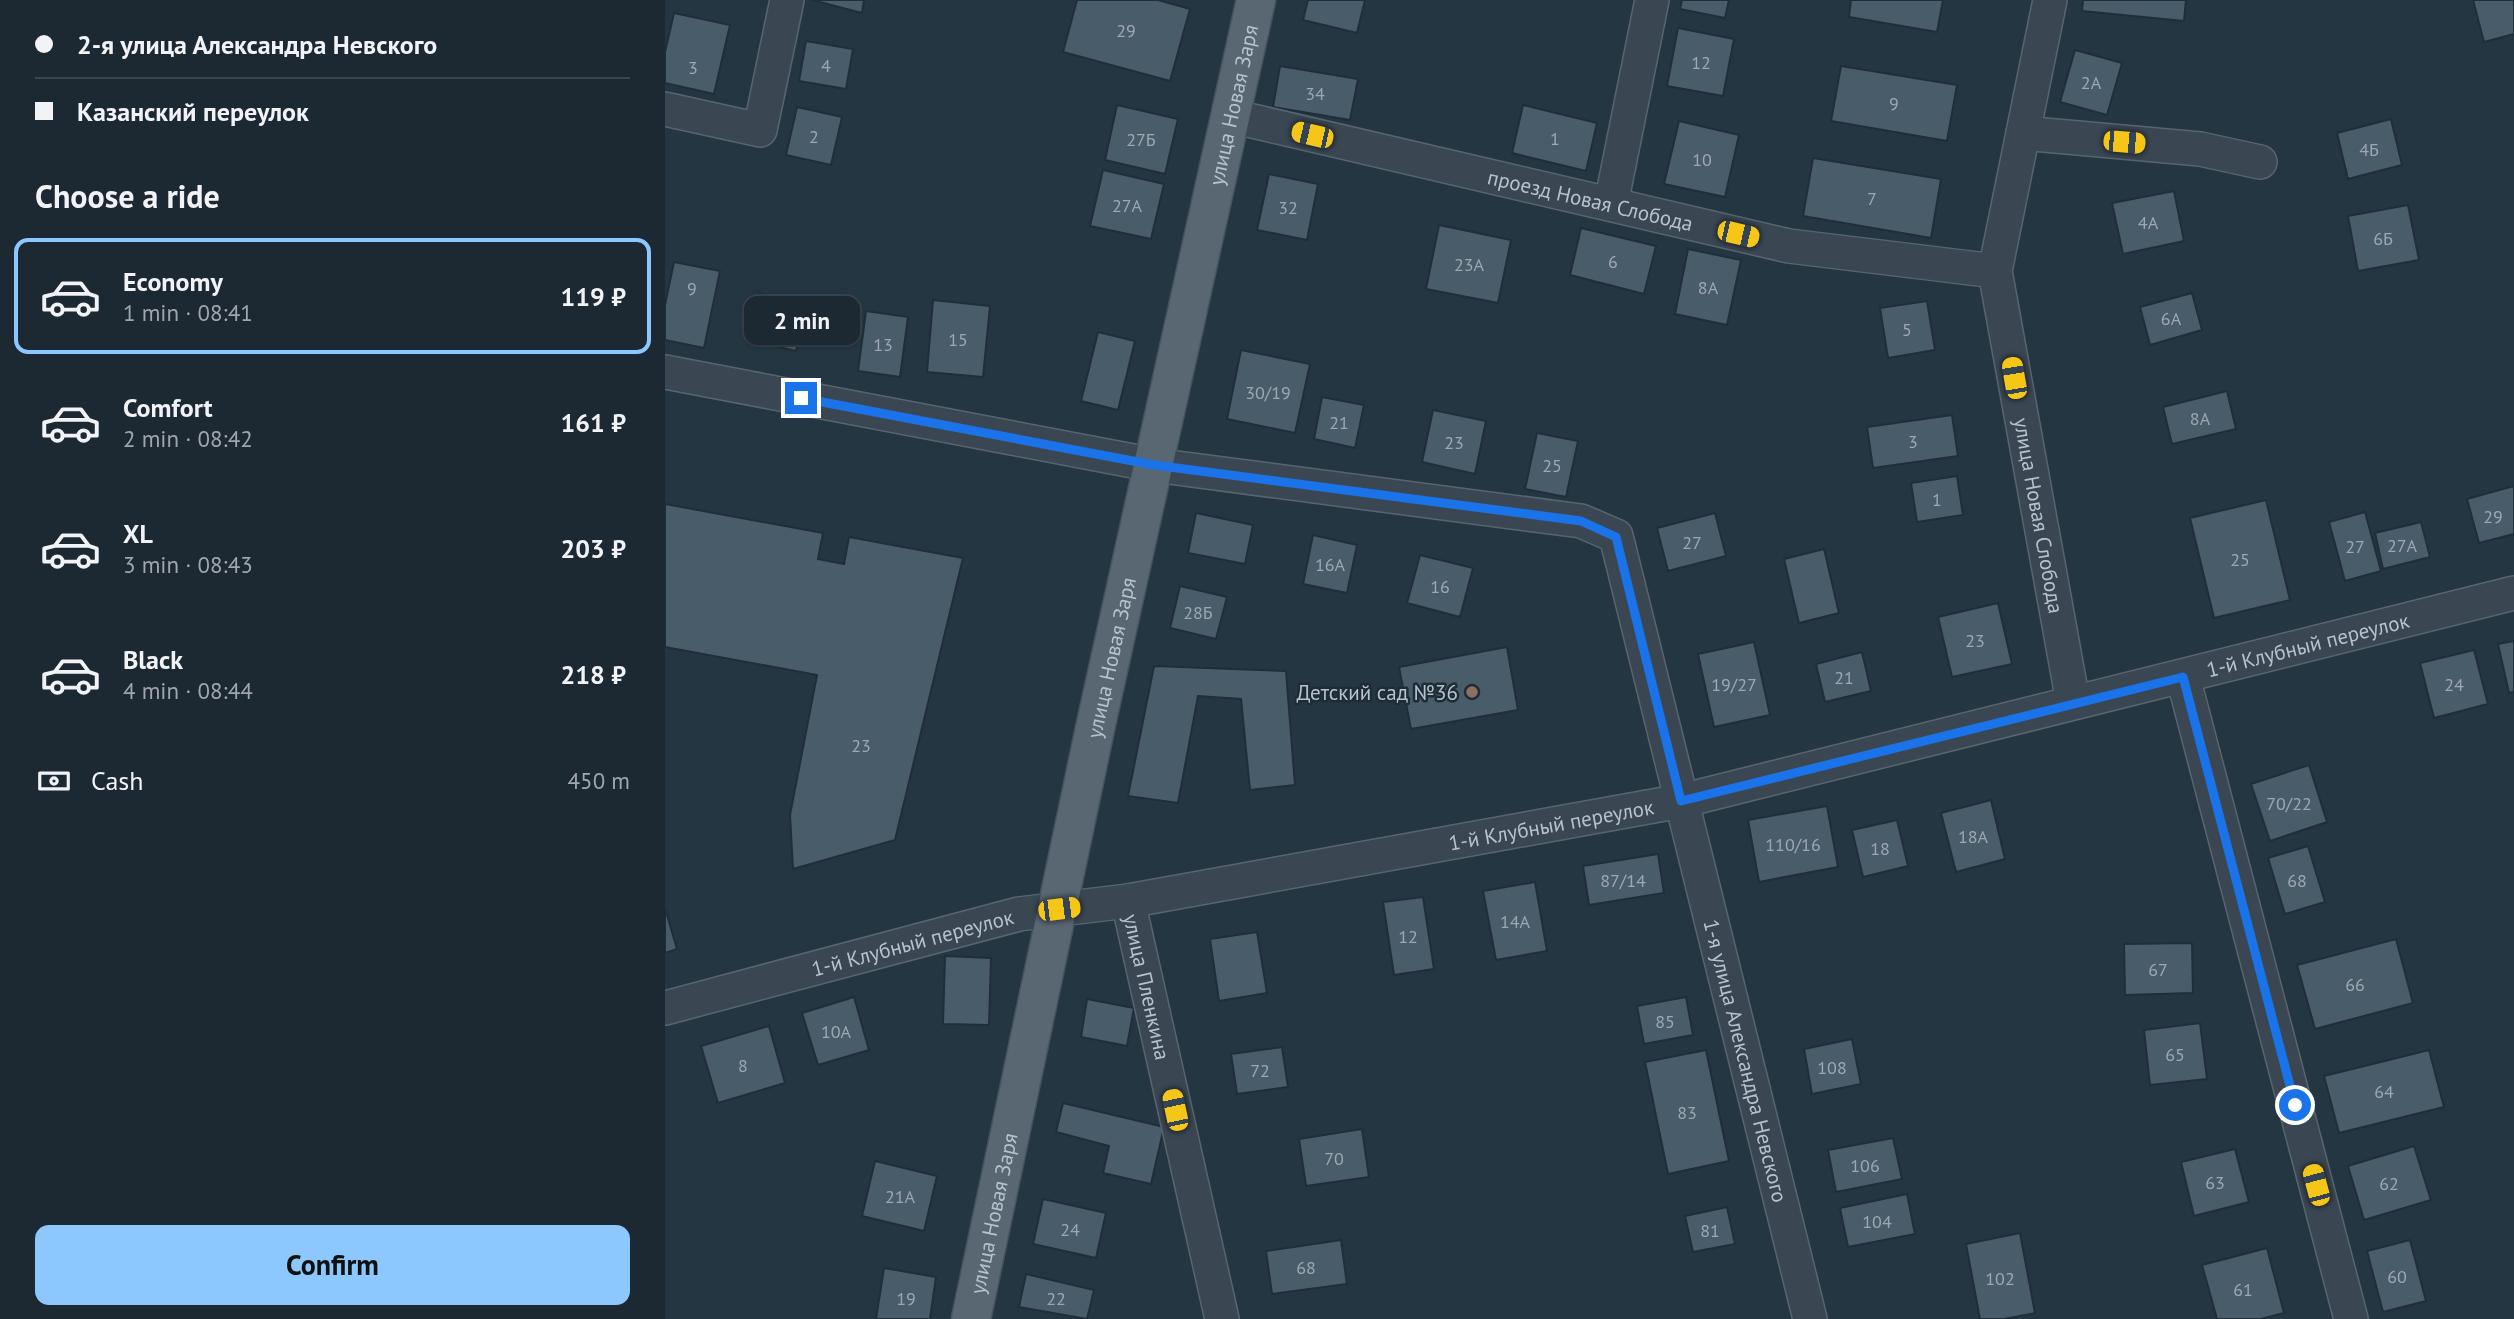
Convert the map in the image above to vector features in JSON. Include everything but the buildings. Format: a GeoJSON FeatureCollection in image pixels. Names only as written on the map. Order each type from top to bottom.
{"type":"FeatureCollection","features":[{"type":"Feature","properties":{"kind":"main road","name":"улица Новая Заря"},"geometry":{"type":"LineString","coordinates":[[971,1319],[1256,0]]}},
{"type":"Feature","properties":{"kind":"street"},"geometry":{"type":"LineString","coordinates":[[665,109],[760,130],[787,0]]}},
{"type":"Feature","properties":{"kind":"street"},"geometry":{"type":"LineString","coordinates":[[1611,204],[1652,0]]}},
{"type":"Feature","properties":{"kind":"street","name":"улица Новая Слобода"},"geometry":{"type":"LineString","coordinates":[[2050,0],[1995,271],[2073,702]]}},
{"type":"Feature","properties":{"kind":"street","name":"проезд Новая Слобода"},"geometry":{"type":"LineString","coordinates":[[1231,116],[1789,246],[1995,271]]}},
{"type":"Feature","properties":{"kind":"street"},"geometry":{"type":"LineString","coordinates":[[2023,133],[2200,149],[2260,162]]}},
{"type":"Feature","properties":{"kind":"street"},"geometry":{"type":"LineString","coordinates":[[665,372],[1154,465]]}},
{"type":"Feature","properties":{"kind":"street","name":"1-я улица Александра Невского"},"geometry":{"type":"LineString","coordinates":[[1154,465],[1581,521],[1616,537],[1809,1319]]}},
{"type":"Feature","properties":{"kind":"street","name":"1-й Клубный переулок"},"geometry":{"type":"LineString","coordinates":[[665,1007],[1020,914],[1128,901],[1681,801],[2514,593]]}},
{"type":"Feature","properties":{"kind":"street"},"geometry":{"type":"LineString","coordinates":[[2183,677],[2351,1319]]}},
{"type":"Feature","properties":{"kind":"street","name":"улица Пленкина"},"geometry":{"type":"LineString","coordinates":[[1128,901],[1222,1319]]}},
{"type":"Feature","properties":{"kind":"place","name":"Детский сад №36"},"geometry":{"type":"Point","coordinates":[1472,692]}},
{"type":"Feature","properties":{"kind":"route"},"geometry":{"type":"LineString","coordinates":[[801,398],[1154,465],[1581,521],[1616,537],[1681,801],[2073,702],[2183,677],[2295,1105]]}}]}
